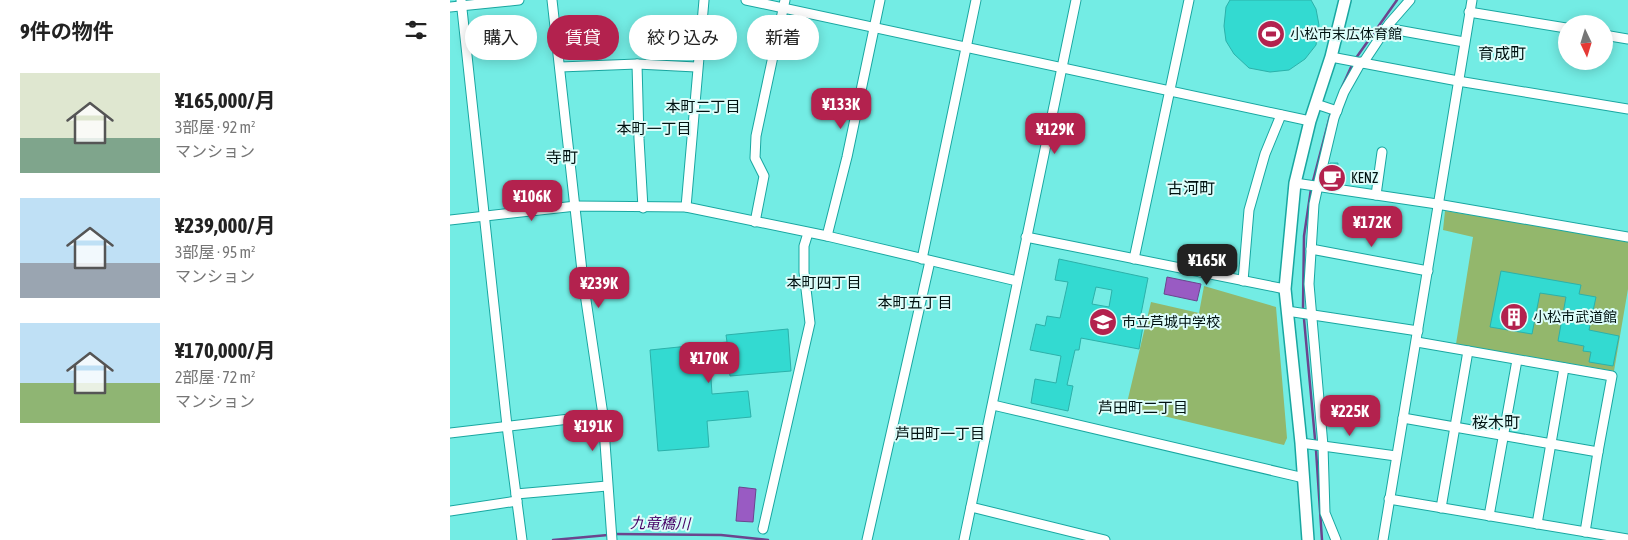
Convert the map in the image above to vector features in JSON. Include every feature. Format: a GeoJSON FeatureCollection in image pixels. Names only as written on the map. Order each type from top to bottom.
{"type":"FeatureCollection","features":[{"type":"Feature","properties":{"kind":"street"},"geometry":{"type":"LineString","coordinates":[[450,7],[461,3],[519,0]]}},
{"type":"Feature","properties":{"kind":"street"},"geometry":{"type":"LineString","coordinates":[[552,0],[583,280],[602,416],[612,540]]}},
{"type":"Feature","properties":{"kind":"street"},"geometry":{"type":"LineString","coordinates":[[686,207],[696,67],[704,0]]}},
{"type":"Feature","properties":{"kind":"street"},"geometry":{"type":"LineString","coordinates":[[746,0],[784,5],[874,28],[1310,121]]}},
{"type":"Feature","properties":{"kind":"street"},"geometry":{"type":"LineString","coordinates":[[827,236],[847,157],[880,0]]}},
{"type":"Feature","properties":{"kind":"street"},"geometry":{"type":"LineString","coordinates":[[867,540],[926,260],[976,0]]}},
{"type":"Feature","properties":{"kind":"street"},"geometry":{"type":"LineString","coordinates":[[964,540],[1076,0]]}},
{"type":"Feature","properties":{"kind":"street"},"geometry":{"type":"LineString","coordinates":[[1134,258],[1189,0]]}},
{"type":"Feature","properties":{"kind":"street"},"geometry":{"type":"LineString","coordinates":[[1308,540],[1301,443],[1285,289],[1295,183],[1310,121],[1321,106],[1345,0]]}},
{"type":"Feature","properties":{"kind":"street"},"geometry":{"type":"LineString","coordinates":[[1336,540],[1325,513],[1323,446],[1309,284],[1317,186],[1336,111],[1344,92],[1386,28],[1410,0]]}},
{"type":"Feature","properties":{"kind":"street"},"geometry":{"type":"LineString","coordinates":[[1383,540],[1472,0]]}},
{"type":"Feature","properties":{"kind":"street"},"geometry":{"type":"LineString","coordinates":[[461,3],[507,426],[522,539]]}},
{"type":"Feature","properties":{"kind":"street"},"geometry":{"type":"LineString","coordinates":[[754,222],[764,176],[754,158],[756,136],[784,5]]}},
{"type":"Feature","properties":{"kind":"street"},"geometry":{"type":"LineString","coordinates":[[1470,12],[1558,27]]}},
{"type":"Feature","properties":{"kind":"street"},"geometry":{"type":"LineString","coordinates":[[1386,28],[1464,42]]}},
{"type":"Feature","properties":{"kind":"street"},"geometry":{"type":"LineString","coordinates":[[1613,36],[1628,38]]}},
{"type":"Feature","properties":{"kind":"street"},"geometry":{"type":"LineString","coordinates":[[1331,57],[1458,81],[1628,109]]}},
{"type":"Feature","properties":{"kind":"street"},"geometry":{"type":"LineString","coordinates":[[560,67],[637,64],[696,67]]}},
{"type":"Feature","properties":{"kind":"street"},"geometry":{"type":"LineString","coordinates":[[637,64],[639,138],[644,208]]}},
{"type":"Feature","properties":{"kind":"street"},"geometry":{"type":"LineString","coordinates":[[1321,106],[1336,111]]}},
{"type":"Feature","properties":{"kind":"street"},"geometry":{"type":"LineString","coordinates":[[1243,281],[1249,210],[1264,154],[1281,115]]}},
{"type":"Feature","properties":{"kind":"street"},"geometry":{"type":"LineString","coordinates":[[1376,195],[1382,152]]}},
{"type":"Feature","properties":{"kind":"street"},"geometry":{"type":"LineString","coordinates":[[1295,183],[1438,204],[1628,237]]}},
{"type":"Feature","properties":{"kind":"street"},"geometry":{"type":"LineString","coordinates":[[450,220],[576,206],[686,207],[827,236],[1017,281]]}},
{"type":"Feature","properties":{"kind":"street"},"geometry":{"type":"LineString","coordinates":[[763,529],[810,323],[804,272],[804,246],[808,233]]}},
{"type":"Feature","properties":{"kind":"street"},"geometry":{"type":"LineString","coordinates":[[1026,237],[1285,289]]}},
{"type":"Feature","properties":{"kind":"street"},"geometry":{"type":"LineString","coordinates":[[1311,249],[1428,271]]}},
{"type":"Feature","properties":{"kind":"street"},"geometry":{"type":"LineString","coordinates":[[1287,311],[1418,331]]}},
{"type":"Feature","properties":{"kind":"street"},"geometry":{"type":"LineString","coordinates":[[1417,342],[1612,376],[1585,532]]}},
{"type":"Feature","properties":{"kind":"street"},"geometry":{"type":"LineString","coordinates":[[1441,508],[1468,351]]}},
{"type":"Feature","properties":{"kind":"street"},"geometry":{"type":"LineString","coordinates":[[1489,516],[1517,360]]}},
{"type":"Feature","properties":{"kind":"street"},"geometry":{"type":"LineString","coordinates":[[1537,524],[1564,368]]}},
{"type":"Feature","properties":{"kind":"street"},"geometry":{"type":"LineString","coordinates":[[993,405],[1304,478]]}},
{"type":"Feature","properties":{"kind":"street"},"geometry":{"type":"LineString","coordinates":[[450,433],[602,416]]}},
{"type":"Feature","properties":{"kind":"street"},"geometry":{"type":"LineString","coordinates":[[1403,418],[1598,452]]}},
{"type":"Feature","properties":{"kind":"street"},"geometry":{"type":"LineString","coordinates":[[1301,443],[1396,456]]}},
{"type":"Feature","properties":{"kind":"street"},"geometry":{"type":"LineString","coordinates":[[450,511],[517,497],[607,486]]}},
{"type":"Feature","properties":{"kind":"street"},"geometry":{"type":"LineString","coordinates":[[1389,499],[1628,539]]}},
{"type":"Feature","properties":{"kind":"street"},"geometry":{"type":"LineString","coordinates":[[971,507],[1090,538],[1105,540]]}},
{"type":"Feature","properties":{"kind":"green space"},"geometry":{"type":"Polygon","coordinates":[[[1445,211],[1628,240],[1628,289],[1614,371],[1456,344],[1473,237],[1443,230],[1445,211]]]}},
{"type":"Feature","properties":{"kind":"green space"},"geometry":{"type":"Polygon","coordinates":[[[1204,286],[1276,307],[1287,438],[1284,445],[1126,407],[1151,302],[1199,313],[1204,286]]]}},
{"type":"Feature","properties":{"kind":"shaded area"},"geometry":{"type":"Polygon","coordinates":[[[1167,277],[1201,284],[1197,301],[1164,294],[1167,277]]]}},
{"type":"Feature","properties":{"kind":"shaded area"},"geometry":{"type":"Polygon","coordinates":[[[739,487],[756,489],[753,522],[736,521],[739,487]]]}},
{"type":"Feature","properties":{"kind":"building","name":"小松市末広体育館"},"geometry":{"type":"Polygon","coordinates":[[[1230,0],[1311,0],[1316,9],[1319,25],[1316,45],[1305,59],[1289,70],[1270,72],[1249,68],[1234,54],[1226,41],[1224,26],[1226,7],[1230,0]]]}},
{"type":"Feature","properties":{"kind":"building","name":"KENZ"},"geometry":{"type":"Polygon","coordinates":[[[1330,163],[1338,163],[1336,183],[1327,181],[1330,163]]]}},
{"type":"Feature","properties":{"kind":"building"},"geometry":{"type":"Polygon","coordinates":[[[1059,259],[1148,278],[1141,314],[1145,315],[1139,349],[1081,338],[1079,350],[1075,350],[1067,385],[1073,386],[1068,411],[1031,403],[1035,379],[1056,383],[1061,356],[1030,350],[1036,324],[1045,326],[1047,316],[1060,318],[1068,282],[1055,280],[1059,259]],[[1096,287],[1092,304],[1109,307],[1112,290],[1096,287]]]}},
{"type":"Feature","properties":{"kind":"building","name":"小松市武道館"},"geometry":{"type":"Polygon","coordinates":[[[1501,271],[1581,285],[1579,294],[1596,297],[1589,330],[1619,336],[1613,366],[1589,362],[1591,352],[1583,351],[1584,346],[1558,341],[1566,297],[1540,293],[1532,334],[1490,327],[1501,271]]]}},
{"type":"Feature","properties":{"kind":"building"},"geometry":{"type":"Polygon","coordinates":[[[788,329],[791,371],[730,376],[728,362],[710,363],[712,394],[748,391],[751,417],[707,421],[709,447],[658,451],[650,350],[727,342],[726,335],[788,329]]]}},
{"type":"Feature","properties":{"kind":"waterway"},"geometry":{"type":"LineString","coordinates":[[1356,58],[1397,0]]}},
{"type":"Feature","properties":{"kind":"waterway"},"geometry":{"type":"LineString","coordinates":[[1342,87],[1352,65]]}},
{"type":"Feature","properties":{"kind":"waterway"},"geometry":{"type":"LineString","coordinates":[[1313,181],[1331,112]]}},
{"type":"Feature","properties":{"kind":"waterway"},"geometry":{"type":"LineString","coordinates":[[1303,308],[1304,236],[1311,189]]}},
{"type":"Feature","properties":{"kind":"waterway"},"geometry":{"type":"LineString","coordinates":[[1304,319],[1315,439]]}},
{"type":"Feature","properties":{"kind":"waterway"},"geometry":{"type":"LineString","coordinates":[[1316,450],[1322,540]]}},
{"type":"Feature","properties":{"kind":"waterway","name":"九竜橋川"},"geometry":{"type":"LineString","coordinates":[[614,534],[721,535],[768,540]]}},
{"type":"Feature","properties":{"kind":"waterway","name":"九竜橋川"},"geometry":{"type":"LineString","coordinates":[[553,540],[608,535]]}},
{"type":"Feature","properties":{"kind":"place","name":"小松市末広体育館"},"geometry":{"type":"Point","coordinates":[1271,34]}},
{"type":"Feature","properties":{"kind":"place","name":"KENZ"},"geometry":{"type":"Point","coordinates":[1332,178]}},
{"type":"Feature","properties":{"kind":"place","name":"小松市武道館"},"geometry":{"type":"Point","coordinates":[1514,317]}},
{"type":"Feature","properties":{"kind":"place","name":"市立芦城中学校"},"geometry":{"type":"Point","coordinates":[1103,322]}},
{"type":"Feature","properties":{"kind":"district","name":"育成町"},"geometry":{"type":"Point","coordinates":[1502,53]}},
{"type":"Feature","properties":{"kind":"district","name":"本町二丁目"},"geometry":{"type":"Point","coordinates":[703,106]}},
{"type":"Feature","properties":{"kind":"district","name":"本町一丁目"},"geometry":{"type":"Point","coordinates":[654,128]}},
{"type":"Feature","properties":{"kind":"district","name":"寺町"},"geometry":{"type":"Point","coordinates":[562,157]}},
{"type":"Feature","properties":{"kind":"district","name":"古河町"},"geometry":{"type":"Point","coordinates":[1191,188]}},
{"type":"Feature","properties":{"kind":"district","name":"本町四丁目"},"geometry":{"type":"Point","coordinates":[824,282]}},
{"type":"Feature","properties":{"kind":"district","name":"本町五丁目"},"geometry":{"type":"Point","coordinates":[915,302]}},
{"type":"Feature","properties":{"kind":"district","name":"芦田町二丁目"},"geometry":{"type":"Point","coordinates":[1143,407]}},
{"type":"Feature","properties":{"kind":"district","name":"桜木町"},"geometry":{"type":"Point","coordinates":[1496,422]}},
{"type":"Feature","properties":{"kind":"district","name":"芦田町一丁目"},"geometry":{"type":"Point","coordinates":[940,433]}}]}
